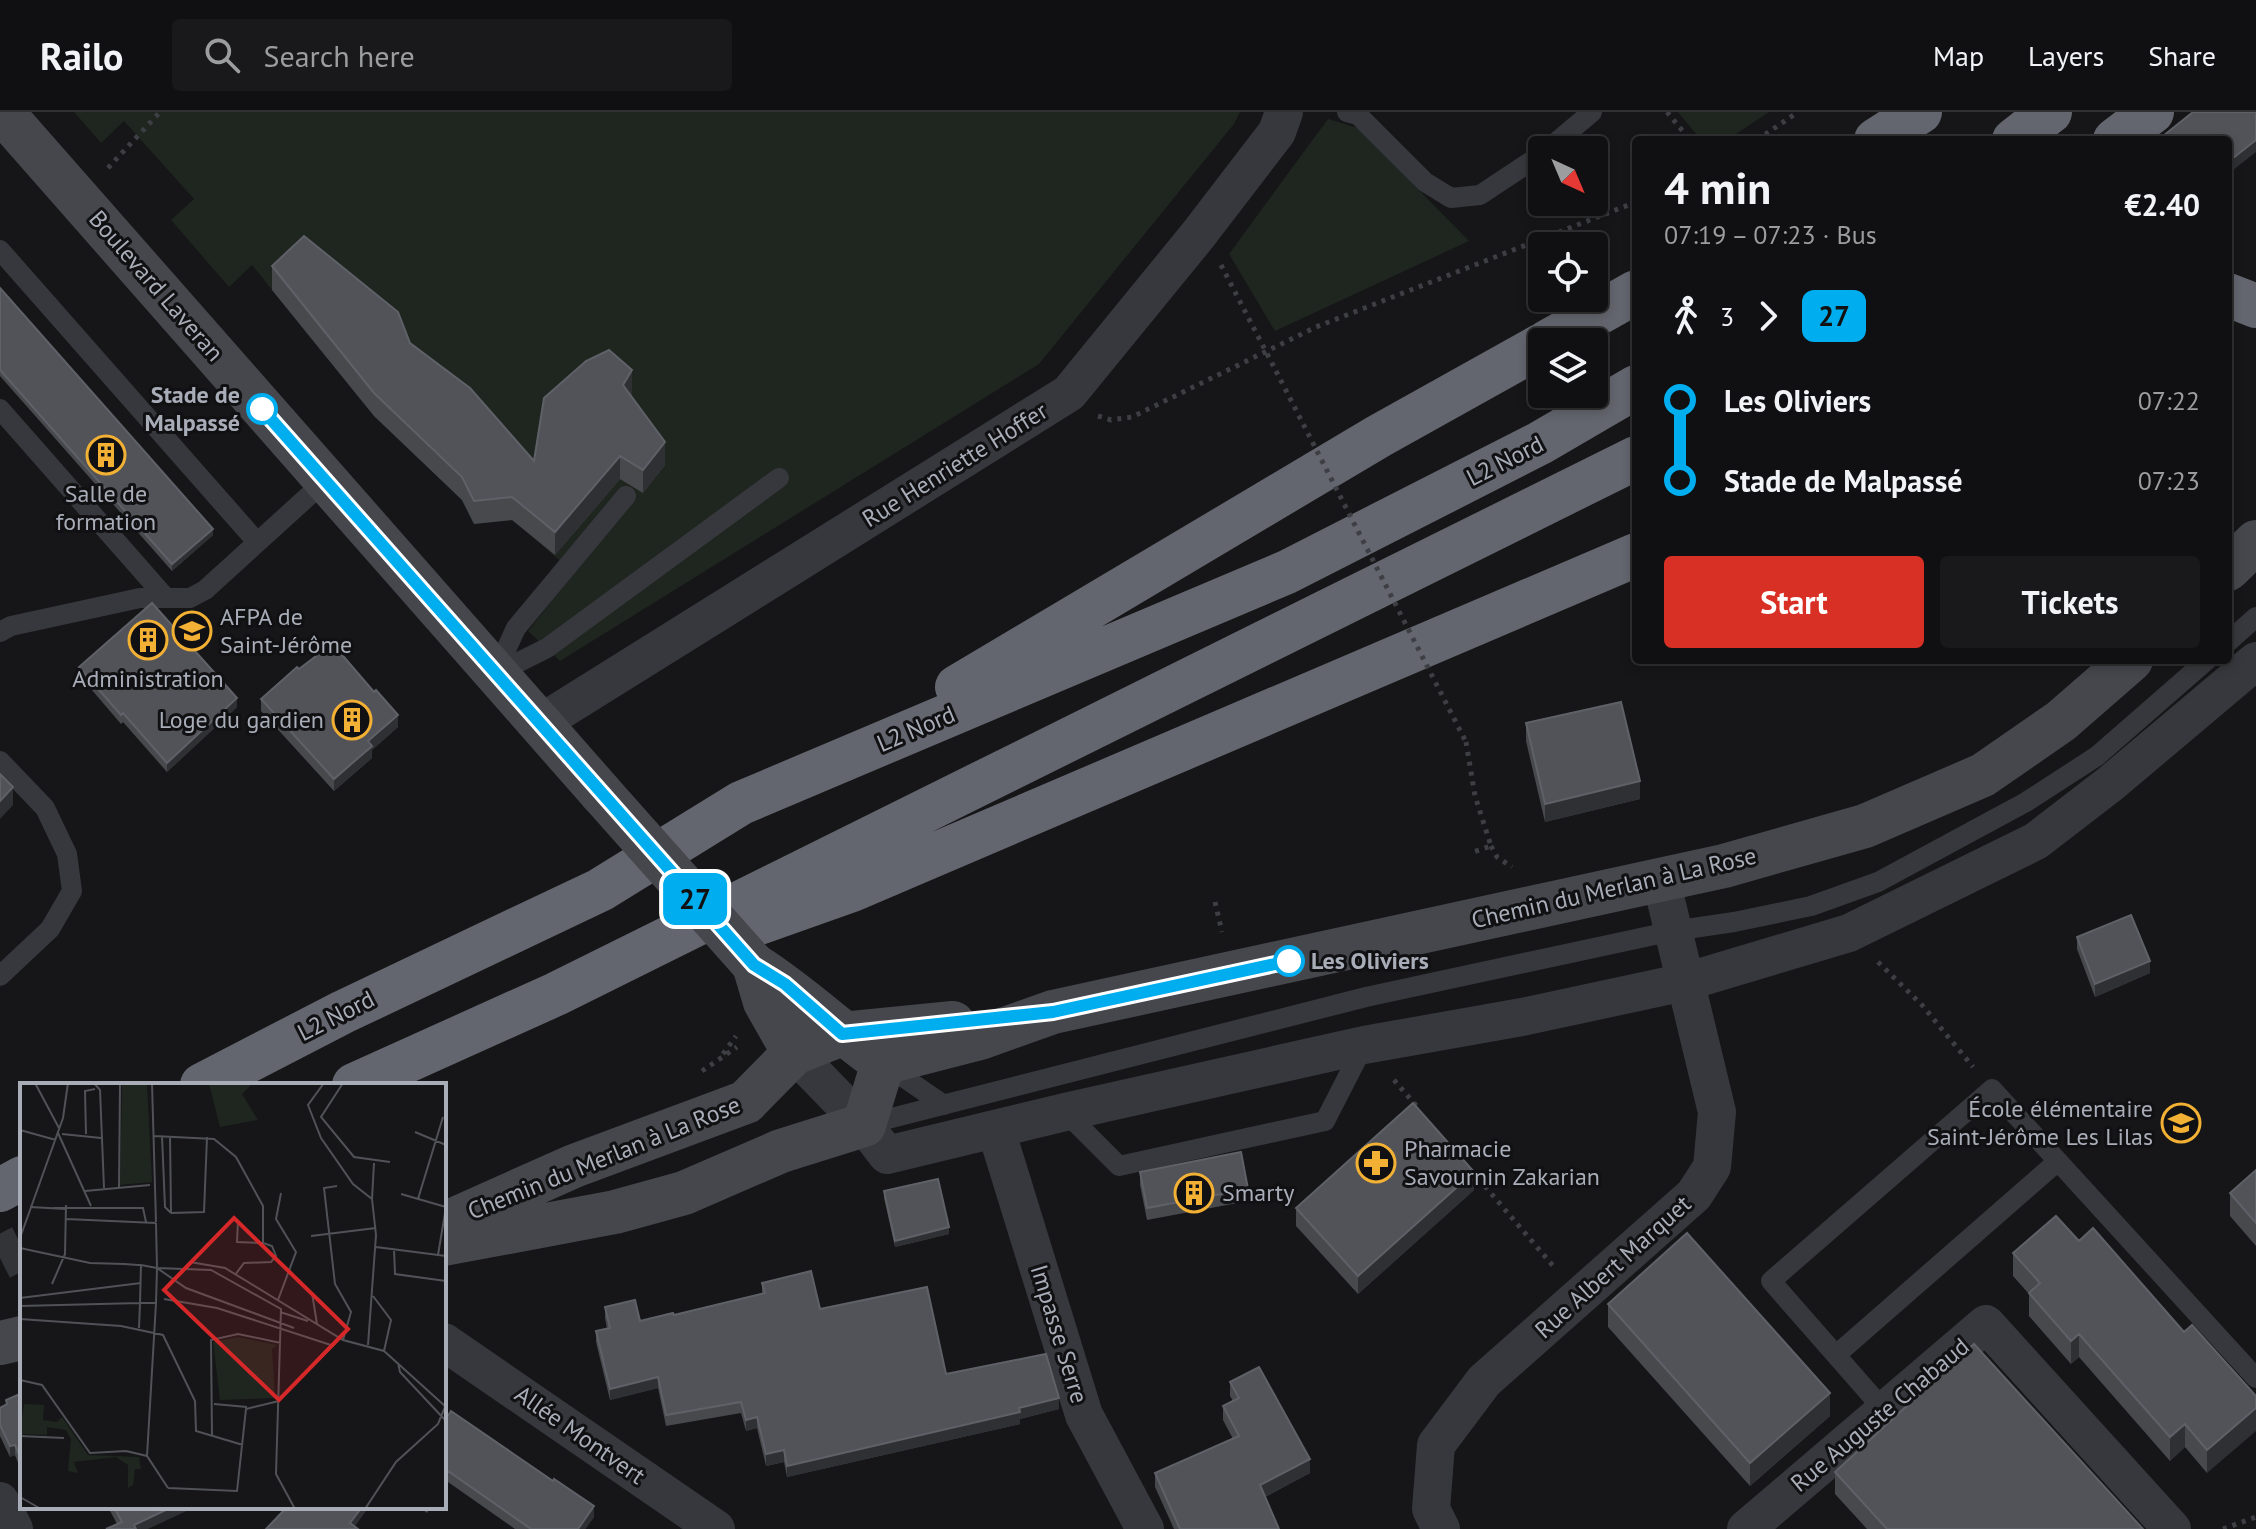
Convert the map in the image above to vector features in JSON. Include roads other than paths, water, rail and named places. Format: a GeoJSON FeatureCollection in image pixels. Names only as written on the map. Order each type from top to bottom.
{"type":"FeatureCollection","features":[{"type":"Feature","properties":{"kind":"highway"},"geometry":{"type":"LineString","coordinates":[[1882,136],[1920,112]]}},
{"type":"Feature","properties":{"kind":"highway"},"geometry":{"type":"LineString","coordinates":[[2019,136],[2050,112]]}},
{"type":"Feature","properties":{"kind":"highway"},"geometry":{"type":"LineString","coordinates":[[2120,136],[2152,112]]}},
{"type":"Feature","properties":{"kind":"highway"},"geometry":{"type":"LineString","coordinates":[[2232,286],[2256,282]]}},
{"type":"Feature","properties":{"kind":"highway"},"geometry":{"type":"LineString","coordinates":[[1571,328],[1632,294]]}},
{"type":"Feature","properties":{"kind":"highway"},"geometry":{"type":"LineString","coordinates":[[2232,297],[2256,306]]}},
{"type":"Feature","properties":{"kind":"highway"},"geometry":{"type":"LineString","coordinates":[[741,803],[891,726],[1379,436],[1528,352]]}},
{"type":"Feature","properties":{"kind":"highway","name":"L2 Nord"},"geometry":{"type":"LineString","coordinates":[[206,1083],[356,1006],[600,890],[741,803],[1287,572],[1540,443],[1632,389]]}},
{"type":"Feature","properties":{"kind":"highway"},"geometry":{"type":"LineString","coordinates":[[358,1083],[556,994],[1632,460]]}},
{"type":"Feature","properties":{"kind":"highway"},"geometry":{"type":"LineString","coordinates":[[556,994],[852,890],[1632,557]]}},
{"type":"Feature","properties":{"kind":"highway"},"geometry":{"type":"LineString","coordinates":[[0,1190],[20,1179]]}},
{"type":"Feature","properties":{"kind":"street","name":"Boulevard Laveran"},"geometry":{"type":"LineString","coordinates":[[2,112],[754,965],[785,984],[842,1034]]}},
{"type":"Feature","properties":{"kind":"street","name":"Rue Henriette Hoffer"},"geometry":{"type":"LineString","coordinates":[[539,724],[1069,393],[1198,235],[1277,132],[1284,112]]}},
{"type":"Feature","properties":{"kind":"street"},"geometry":{"type":"LineString","coordinates":[[2232,565],[2256,542]]}},
{"type":"Feature","properties":{"kind":"street"},"geometry":{"type":"LineString","coordinates":[[794,1053],[864,1125],[887,1155],[1364,1045],[1522,1017],[1685,982],[1849,933],[2036,841],[2110,784],[2256,661]]}},
{"type":"Feature","properties":{"kind":"street","name":"Chemin du Merlan à La Rose"},"geometry":{"type":"LineString","coordinates":[[446,1223],[587,1161],[746,1102],[794,1053],[842,1034],[1053,1012],[1724,866],[1865,826],[1983,775],[2061,721],[2126,664]]}},
{"type":"Feature","properties":{"kind":"street","name":"Rue Albert Marquet"},"geometry":{"type":"LineString","coordinates":[[1441,1529],[1431,1509],[1436,1445],[1484,1381],[1694,1195],[1712,1167],[1717,1112],[1661,880]]}},
{"type":"Feature","properties":{"kind":"street","name":"Boulevard Laveran"},"geometry":{"type":"LineString","coordinates":[[754,965],[765,1002],[794,1053]]}},
{"type":"Feature","properties":{"kind":"street","name":"Chemin du Merlan à La Rose"},"geometry":{"type":"LineString","coordinates":[[883,1063],[980,1038],[1053,1012]]}},
{"type":"Feature","properties":{"kind":"street"},"geometry":{"type":"LineString","coordinates":[[842,1034],[883,1063],[864,1125]]}},
{"type":"Feature","properties":{"kind":"street","name":"Chemin du Merlan à La Rose"},"geometry":{"type":"LineString","coordinates":[[446,1244],[615,1212],[684,1193],[781,1151],[864,1125]]}},
{"type":"Feature","properties":{"kind":"street","name":"Impasse Serre"},"geometry":{"type":"LineString","coordinates":[[996,1130],[1084,1415],[1145,1529]]}},
{"type":"Feature","properties":{"kind":"street","name":"Rue Auguste Chabaud"},"geometry":{"type":"LineString","coordinates":[[1746,1529],[1986,1324],[2172,1529]]}},
{"type":"Feature","properties":{"kind":"street"},"geometry":{"type":"LineString","coordinates":[[0,1343],[20,1338]]}},
{"type":"Feature","properties":{"kind":"street","name":"Allée Montvert"},"geometry":{"type":"LineString","coordinates":[[446,1343],[716,1529]]}},
{"type":"Feature","properties":{"kind":"street"},"geometry":{"type":"LineString","coordinates":[[0,1501],[14,1529]]}},
{"type":"Feature","properties":{"kind":"lane"},"geometry":{"type":"LineString","coordinates":[[1347,112],[1358,115],[1425,182],[1451,198],[1480,195],[1528,163]]}},
{"type":"Feature","properties":{"kind":"lane"},"geometry":{"type":"LineString","coordinates":[[1564,136],[1592,112]]}},
{"type":"Feature","properties":{"kind":"lane"},"geometry":{"type":"LineString","coordinates":[[0,250],[257,542]]}},
{"type":"Feature","properties":{"kind":"lane"},"geometry":{"type":"LineString","coordinates":[[0,409],[166,598]]}},
{"type":"Feature","properties":{"kind":"lane"},"geometry":{"type":"LineString","coordinates":[[495,674],[547,648],[779,478]]}},
{"type":"Feature","properties":{"kind":"lane"},"geometry":{"type":"LineString","coordinates":[[4,624],[140,598],[190,598],[205,590],[325,481]]}},
{"type":"Feature","properties":{"kind":"lane"},"geometry":{"type":"LineString","coordinates":[[495,674],[516,628],[626,496]]}},
{"type":"Feature","properties":{"kind":"lane"},"geometry":{"type":"LineString","coordinates":[[2232,638],[2256,617]]}},
{"type":"Feature","properties":{"kind":"lane"},"geometry":{"type":"LineString","coordinates":[[864,1125],[1366,997],[1673,931],[1811,906],[1878,882],[2026,802],[2097,756],[2202,664]]}},
{"type":"Feature","properties":{"kind":"lane"},"geometry":{"type":"LineString","coordinates":[[0,761],[45,808],[67,854],[72,891],[50,929],[0,976]]}},
{"type":"Feature","properties":{"kind":"lane"},"geometry":{"type":"LineString","coordinates":[[1065,1112],[1119,1166],[1325,1121],[1364,1045]]}},
{"type":"Feature","properties":{"kind":"lane"},"geometry":{"type":"LineString","coordinates":[[883,1063],[944,1105]]}},
{"type":"Feature","properties":{"kind":"lane"},"geometry":{"type":"LineString","coordinates":[[1884,1410],[1771,1281],[1992,1089],[2256,1378]]}},
{"type":"Feature","properties":{"kind":"lane"},"geometry":{"type":"LineString","coordinates":[[1836,1355],[2058,1161]]}},
{"type":"Feature","properties":{"kind":"tunnel"},"geometry":{"type":"LineString","coordinates":[[0,1258],[20,1248]]}},
{"type":"Feature","properties":{"kind":"place","name":"Stade de Malpassé"},"geometry":{"type":"Point","coordinates":[262,409]}},
{"type":"Feature","properties":{"kind":"place","name":"Salle de formation"},"geometry":{"type":"Point","coordinates":[106,455]}},
{"type":"Feature","properties":{"kind":"place","name":"AFPA de Saint-Jérôme"},"geometry":{"type":"Point","coordinates":[192,631]}},
{"type":"Feature","properties":{"kind":"place","name":"Administration"},"geometry":{"type":"Point","coordinates":[148,640]}},
{"type":"Feature","properties":{"kind":"place","name":"Loge du gardien"},"geometry":{"type":"Point","coordinates":[352,720]}},
{"type":"Feature","properties":{"kind":"place","name":"Les Oliviers"},"geometry":{"type":"Point","coordinates":[1289,961]}},
{"type":"Feature","properties":{"kind":"place","name":"École élémentaire Saint-Jérôme Les Lilas"},"geometry":{"type":"Point","coordinates":[2181,1123]}},
{"type":"Feature","properties":{"kind":"place","name":"Pharmacie Savournin Zakarian"},"geometry":{"type":"Point","coordinates":[1376,1163]}},
{"type":"Feature","properties":{"kind":"place","name":"Smarty"},"geometry":{"type":"Point","coordinates":[1194,1193]}}]}
